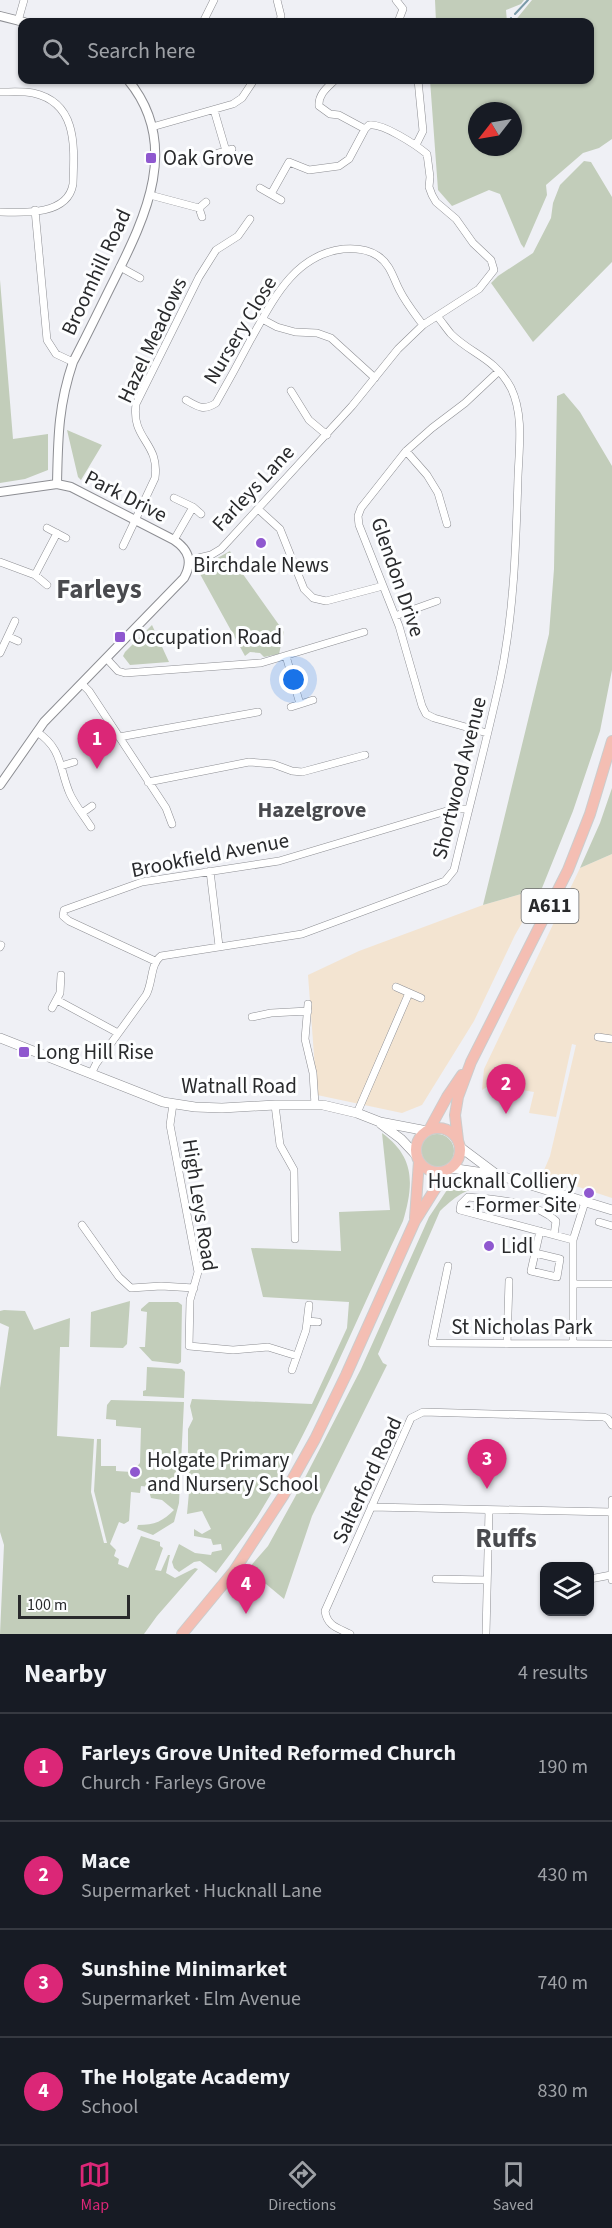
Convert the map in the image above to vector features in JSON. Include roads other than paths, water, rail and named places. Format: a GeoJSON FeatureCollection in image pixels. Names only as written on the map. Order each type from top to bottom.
{"type":"FeatureCollection","features":[{"type":"Feature","properties":{"kind":"main road","name":"A611"},"geometry":{"type":"LineString","coordinates":[[459,1143],[455,1115],[458,1097],[471,1062],[568,870],[590,814],[612,741]]}},
{"type":"Feature","properties":{"kind":"main road","name":"Watnall Road"},"geometry":{"type":"LineString","coordinates":[[0,1038],[142,1096],[173,1104],[222,1108],[315,1104],[357,1113],[380,1122],[428,1130]]}},
{"type":"Feature","properties":{"kind":"main road","name":"A611"},"geometry":{"type":"LineString","coordinates":[[428,1130],[471,1062]]}},
{"type":"Feature","properties":{"kind":"main road","name":"Watnall Road"},"geometry":{"type":"LineString","coordinates":[[380,1122],[401,1139],[418,1159]]}},
{"type":"Feature","properties":{"kind":"main road"},"geometry":{"type":"LineString","coordinates":[[415,1221],[418,1141],[428,1130],[443,1128],[450,1131],[476,1160],[498,1175]]}},
{"type":"Feature","properties":{"kind":"main road"},"geometry":{"type":"LineString","coordinates":[[182,1634],[234,1571],[283,1496],[315,1439],[346,1375],[415,1221],[448,1169],[458,1160],[459,1143]]}},
{"type":"Feature","properties":{"kind":"main road"},"geometry":{"type":"LineString","coordinates":[[418,1159],[432,1171],[448,1169],[498,1175],[612,1210]]}},
{"type":"Feature","properties":{"kind":"street"},"geometry":{"type":"LineString","coordinates":[[22,18],[24,0]]}},
{"type":"Feature","properties":{"kind":"street"},"geometry":{"type":"LineString","coordinates":[[205,18],[214,0]]}},
{"type":"Feature","properties":{"kind":"street"},"geometry":{"type":"LineString","coordinates":[[277,0],[281,18]]}},
{"type":"Feature","properties":{"kind":"street"},"geometry":{"type":"LineString","coordinates":[[396,0],[403,9],[400,18]]}},
{"type":"Feature","properties":{"kind":"street"},"geometry":{"type":"LineString","coordinates":[[0,16],[18,21]]}},
{"type":"Feature","properties":{"kind":"street","name":"Broomhill Road"},"geometry":{"type":"LineString","coordinates":[[57,484],[60,408],[73,362],[140,226],[150,195],[156,161],[152,127],[143,103],[131,84]]}},
{"type":"Feature","properties":{"kind":"street"},"geometry":{"type":"LineString","coordinates":[[152,127],[233,104],[242,98],[251,84]]}},
{"type":"Feature","properties":{"kind":"street"},"geometry":{"type":"LineString","coordinates":[[331,84],[322,93],[319,106],[330,114],[339,115],[365,129]]}},
{"type":"Feature","properties":{"kind":"street"},"geometry":{"type":"LineString","coordinates":[[271,194],[289,162],[309,170],[342,165],[349,159],[369,125],[378,125],[416,146],[423,131],[418,84]]}},
{"type":"Feature","properties":{"kind":"street"},"geometry":{"type":"LineString","coordinates":[[0,92],[27,93],[46,98],[63,112],[73,132],[72,190],[61,205],[55,208],[0,212]]}},
{"type":"Feature","properties":{"kind":"street"},"geometry":{"type":"LineString","coordinates":[[214,110],[225,151]]}},
{"type":"Feature","properties":{"kind":"street","name":"Farleys Lane"},"geometry":{"type":"LineString","coordinates":[[190,560],[217,552],[327,435],[398,349],[423,325],[479,289],[494,270],[491,260],[473,243],[456,219],[436,202],[429,187],[427,154],[416,146]]}},
{"type":"Feature","properties":{"kind":"street"},"geometry":{"type":"LineString","coordinates":[[260,188],[281,200]]}},
{"type":"Feature","properties":{"kind":"street"},"geometry":{"type":"LineString","coordinates":[[150,195],[199,208]]}},
{"type":"Feature","properties":{"kind":"street"},"geometry":{"type":"LineString","coordinates":[[199,208],[206,202]]}},
{"type":"Feature","properties":{"kind":"street"},"geometry":{"type":"LineString","coordinates":[[199,208],[202,217]]}},
{"type":"Feature","properties":{"kind":"street"},"geometry":{"type":"LineString","coordinates":[[35,210],[47,340],[56,354],[73,362]]}},
{"type":"Feature","properties":{"kind":"street","name":"Hazel Meadows"},"geometry":{"type":"LineString","coordinates":[[123,546],[155,478],[156,468],[152,450],[135,424],[136,404],[199,277],[216,250],[238,236],[250,219]]}},
{"type":"Feature","properties":{"kind":"street","name":"Nursery Close"},"geometry":{"type":"LineString","coordinates":[[186,400],[200,408],[208,408],[216,403],[280,290],[302,266],[331,251],[352,248],[367,250],[379,257],[390,269],[404,299],[423,325]]}},
{"type":"Feature","properties":{"kind":"street"},"geometry":{"type":"LineString","coordinates":[[120,267],[141,278]]}},
{"type":"Feature","properties":{"kind":"street","name":"Shortwood Avenue"},"geometry":{"type":"LineString","coordinates":[[155,961],[163,955],[302,934],[445,880],[454,870],[500,679],[511,604],[516,546],[519,426],[517,405],[510,387],[499,371],[487,359],[451,334],[437,316]]}},
{"type":"Feature","properties":{"kind":"street"},"geometry":{"type":"LineString","coordinates":[[262,319],[276,327],[296,332],[317,333],[331,338],[375,378]]}},
{"type":"Feature","properties":{"kind":"street","name":"Glendon Drive"},"geometry":{"type":"LineString","coordinates":[[487,733],[426,714],[395,616],[359,525],[358,516],[361,508],[406,451],[465,403],[499,371]]}},
{"type":"Feature","properties":{"kind":"street"},"geometry":{"type":"LineString","coordinates":[[291,391],[309,420],[327,435]]}},
{"type":"Feature","properties":{"kind":"street"},"geometry":{"type":"LineString","coordinates":[[406,451],[427,475],[438,493],[447,524]]}},
{"type":"Feature","properties":{"kind":"street","name":"Park Drive"},"geometry":{"type":"LineString","coordinates":[[0,492],[57,484],[71,488],[174,540],[185,550],[190,560]]}},
{"type":"Feature","properties":{"kind":"street"},"geometry":{"type":"LineString","coordinates":[[174,498],[193,507],[201,514]]}},
{"type":"Feature","properties":{"kind":"street"},"geometry":{"type":"LineString","coordinates":[[174,540],[193,507]]}},
{"type":"Feature","properties":{"kind":"street"},"geometry":{"type":"LineString","coordinates":[[258,509],[280,529],[304,589],[314,598],[326,601],[383,586]]}},
{"type":"Feature","properties":{"kind":"street"},"geometry":{"type":"LineString","coordinates":[[47,528],[66,538]]}},
{"type":"Feature","properties":{"kind":"street"},"geometry":{"type":"LineString","coordinates":[[35,575],[57,533]]}},
{"type":"Feature","properties":{"kind":"street"},"geometry":{"type":"LineString","coordinates":[[0,785],[37,732],[184,578],[190,566],[190,560]]}},
{"type":"Feature","properties":{"kind":"street"},"geometry":{"type":"LineString","coordinates":[[0,562],[35,575],[47,585]]}},
{"type":"Feature","properties":{"kind":"street"},"geometry":{"type":"LineString","coordinates":[[395,616],[437,601]]}},
{"type":"Feature","properties":{"kind":"street"},"geometry":{"type":"LineString","coordinates":[[0,653],[15,621]]}},
{"type":"Feature","properties":{"kind":"street"},"geometry":{"type":"LineString","coordinates":[[107,659],[118,670],[125,673],[261,663],[364,632]]}},
{"type":"Feature","properties":{"kind":"street"},"geometry":{"type":"LineString","coordinates":[[9,637],[18,641]]}},
{"type":"Feature","properties":{"kind":"street"},"geometry":{"type":"LineString","coordinates":[[286,656],[300,704]]}},
{"type":"Feature","properties":{"kind":"street"},"geometry":{"type":"LineString","coordinates":[[81,684],[89,691],[166,808],[172,824]]}},
{"type":"Feature","properties":{"kind":"street"},"geometry":{"type":"LineString","coordinates":[[291,707],[313,700]]}},
{"type":"Feature","properties":{"kind":"street"},"geometry":{"type":"LineString","coordinates":[[119,737],[258,712]]}},
{"type":"Feature","properties":{"kind":"street"},"geometry":{"type":"LineString","coordinates":[[37,732],[52,744],[70,795],[91,826]]}},
{"type":"Feature","properties":{"kind":"street"},"geometry":{"type":"LineString","coordinates":[[148,782],[249,762],[262,762],[302,772],[365,755]]}},
{"type":"Feature","properties":{"kind":"street"},"geometry":{"type":"LineString","coordinates":[[61,766],[74,762]]}},
{"type":"Feature","properties":{"kind":"street"},"geometry":{"type":"LineString","coordinates":[[82,813],[92,806]]}},
{"type":"Feature","properties":{"kind":"street","name":"Brookfield Avenue"},"geometry":{"type":"LineString","coordinates":[[155,961],[69,921],[63,916],[64,910],[142,882],[279,861],[453,809],[469,809]]}},
{"type":"Feature","properties":{"kind":"street"},"geometry":{"type":"LineString","coordinates":[[210,871],[219,946]]}},
{"type":"Feature","properties":{"kind":"street"},"geometry":{"type":"LineString","coordinates":[[91,1074],[151,986],[155,961]]}},
{"type":"Feature","properties":{"kind":"street"},"geometry":{"type":"LineString","coordinates":[[52,1008],[62,985],[61,975]]}},
{"type":"Feature","properties":{"kind":"street"},"geometry":{"type":"LineString","coordinates":[[396,987],[421,998]]}},
{"type":"Feature","properties":{"kind":"street"},"geometry":{"type":"LineString","coordinates":[[357,1113],[409,993]]}},
{"type":"Feature","properties":{"kind":"street"},"geometry":{"type":"LineString","coordinates":[[57,1000],[118,1033]]}},
{"type":"Feature","properties":{"kind":"street"},"geometry":{"type":"LineString","coordinates":[[252,1017],[308,1008],[305,1039],[313,1073],[315,1104]]}},
{"type":"Feature","properties":{"kind":"street"},"geometry":{"type":"LineString","coordinates":[[598,1037],[612,1039]]}},
{"type":"Feature","properties":{"kind":"street","name":"High Leys Road"},"geometry":{"type":"LineString","coordinates":[[173,1104],[170,1125],[198,1272],[190,1300],[189,1346],[233,1350],[268,1347],[297,1356]]}},
{"type":"Feature","properties":{"kind":"street"},"geometry":{"type":"LineString","coordinates":[[275,1105],[280,1146],[294,1170],[295,1239]]}},
{"type":"Feature","properties":{"kind":"street"},"geometry":{"type":"LineString","coordinates":[[554,1235],[556,1221],[548,1214],[514,1203],[468,1197],[461,1204],[460,1210],[540,1231],[554,1235],[573,1240]]}},
{"type":"Feature","properties":{"kind":"street"},"geometry":{"type":"LineString","coordinates":[[573,1344],[573,1240],[585,1202]]}},
{"type":"Feature","properties":{"kind":"street"},"geometry":{"type":"LineString","coordinates":[[284,1204],[294,1203]]}},
{"type":"Feature","properties":{"kind":"street"},"geometry":{"type":"LineString","coordinates":[[599,1222],[612,1226]]}},
{"type":"Feature","properties":{"kind":"street"},"geometry":{"type":"LineString","coordinates":[[82,1225],[119,1277],[130,1288],[161,1286],[194,1288]]}},
{"type":"Feature","properties":{"kind":"street"},"geometry":{"type":"LineString","coordinates":[[535,1253],[560,1260],[557,1277],[531,1271],[535,1253],[540,1231]]}},
{"type":"Feature","properties":{"kind":"street","name":"St Nicholas Park"},"geometry":{"type":"LineString","coordinates":[[448,1266],[432,1343],[612,1344]]}},
{"type":"Feature","properties":{"kind":"street"},"geometry":{"type":"LineString","coordinates":[[507,1344],[509,1281]]}},
{"type":"Feature","properties":{"kind":"street"},"geometry":{"type":"LineString","coordinates":[[573,1284],[612,1284]]}},
{"type":"Feature","properties":{"kind":"street"},"geometry":{"type":"LineString","coordinates":[[292,1370],[308,1321],[309,1305]]}},
{"type":"Feature","properties":{"kind":"street"},"geometry":{"type":"LineString","coordinates":[[308,1321],[318,1322]]}},
{"type":"Feature","properties":{"kind":"street","name":"Salterford Road"},"geometry":{"type":"LineString","coordinates":[[350,1634],[331,1625],[326,1619],[325,1611],[411,1418],[416,1414],[423,1412],[604,1417],[612,1425]]}},
{"type":"Feature","properties":{"kind":"street"},"geometry":{"type":"LineString","coordinates":[[594,1580],[611,1578],[612,1500]]}},
{"type":"Feature","properties":{"kind":"street"},"geometry":{"type":"LineString","coordinates":[[372,1507],[612,1512]]}},
{"type":"Feature","properties":{"kind":"street"},"geometry":{"type":"LineString","coordinates":[[486,1634],[489,1509]]}},
{"type":"Feature","properties":{"kind":"street"},"geometry":{"type":"LineString","coordinates":[[436,1579],[487,1580]]}},
{"type":"Feature","properties":{"kind":"waterway"},"geometry":{"type":"LineString","coordinates":[[515,14],[528,0]]}},
{"type":"Feature","properties":{"kind":"place","name":"Oak Grove"},"geometry":{"type":"Point","coordinates":[151,158]}},
{"type":"Feature","properties":{"kind":"place","name":"Birchdale News"},"geometry":{"type":"Point","coordinates":[261,543]}},
{"type":"Feature","properties":{"kind":"place","name":"Occupation Road"},"geometry":{"type":"Point","coordinates":[120,637]}},
{"type":"Feature","properties":{"kind":"place","name":"Farleys Grove United Reformed Church"},"geometry":{"type":"Point","coordinates":[97,769]}},
{"type":"Feature","properties":{"kind":"place","name":"Long Hill Rise"},"geometry":{"type":"Point","coordinates":[24,1052]}},
{"type":"Feature","properties":{"kind":"place","name":"Mace"},"geometry":{"type":"Point","coordinates":[506,1114]}},
{"type":"Feature","properties":{"kind":"place","name":"Hucknall Colliery - Former Site"},"geometry":{"type":"Point","coordinates":[589,1193]}},
{"type":"Feature","properties":{"kind":"place","name":"Lidl"},"geometry":{"type":"Point","coordinates":[489,1246]}},
{"type":"Feature","properties":{"kind":"place","name":"Holgate Primary and Nursery School"},"geometry":{"type":"Point","coordinates":[135,1472]}},
{"type":"Feature","properties":{"kind":"place","name":"Sunshine Minimarket"},"geometry":{"type":"Point","coordinates":[487,1489]}},
{"type":"Feature","properties":{"kind":"place","name":"The Holgate Academy"},"geometry":{"type":"Point","coordinates":[246,1614]}},
{"type":"Feature","properties":{"kind":"district","name":"Farleys"},"geometry":{"type":"Point","coordinates":[99,589]}},
{"type":"Feature","properties":{"kind":"district","name":"Hazelgrove"},"geometry":{"type":"Point","coordinates":[312,810]}},
{"type":"Feature","properties":{"kind":"district","name":"Ruffs"},"geometry":{"type":"Point","coordinates":[506,1538]}}]}
